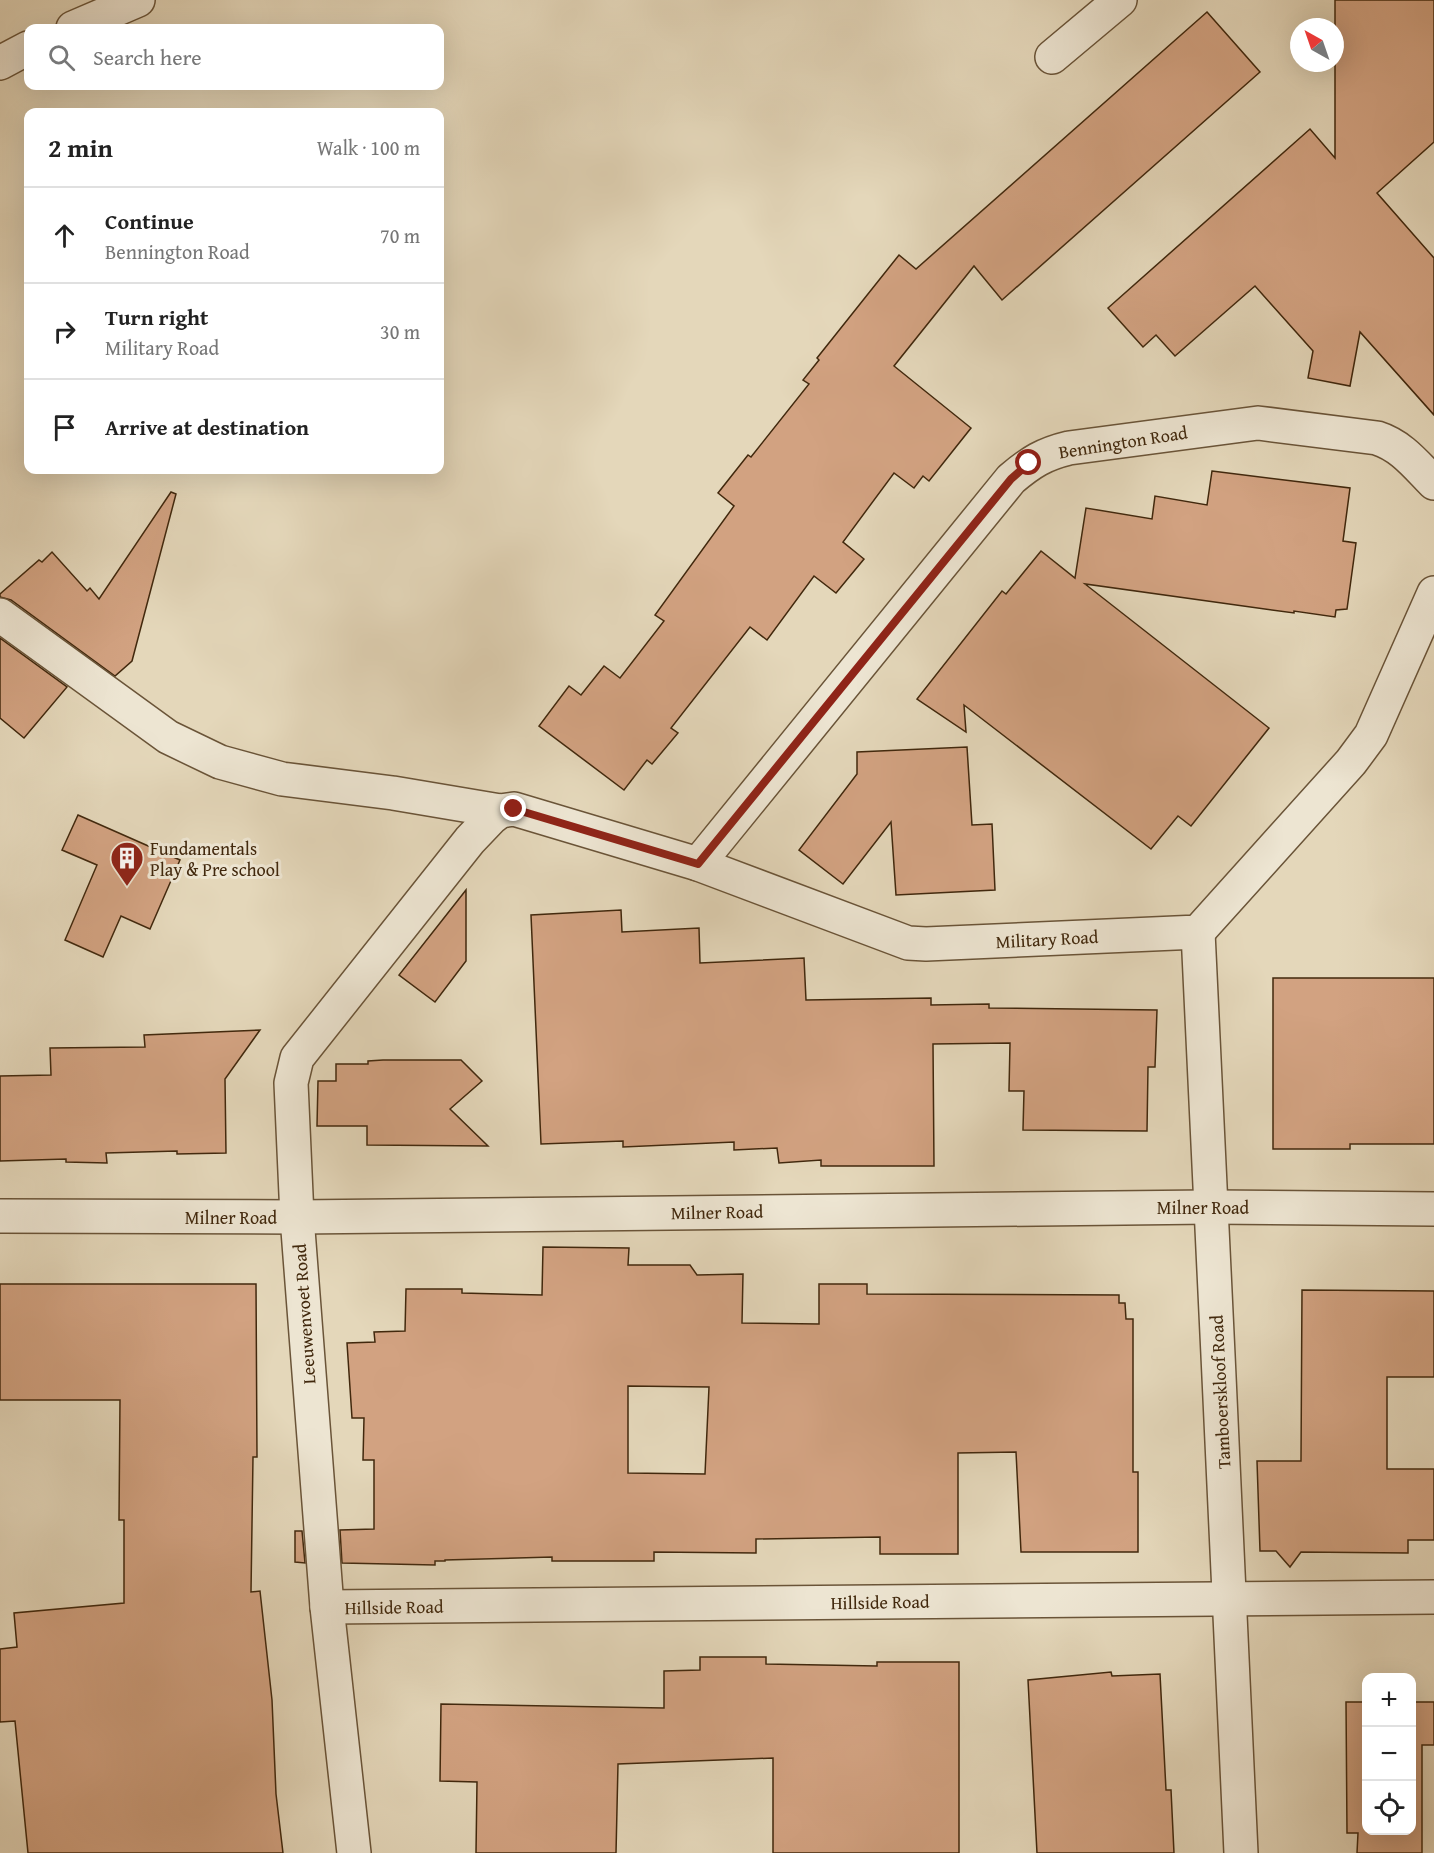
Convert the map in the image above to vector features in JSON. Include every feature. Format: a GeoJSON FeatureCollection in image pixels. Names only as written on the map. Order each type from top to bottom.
{"type":"FeatureCollection","features":[{"type":"Feature","properties":{"kind":"street"},"geometry":{"type":"LineString","coordinates":[[82,24],[138,0]]}},
{"type":"Feature","properties":{"kind":"street"},"geometry":{"type":"LineString","coordinates":[[1052,57],[1120,0]]}},
{"type":"Feature","properties":{"kind":"street"},"geometry":{"type":"LineString","coordinates":[[0,63],[24,50]]}},
{"type":"Feature","properties":{"kind":"street","name":"Bennington Road"},"geometry":{"type":"LineString","coordinates":[[698,864],[1011,479],[1029,463],[1049,453],[1069,448],[1258,423],[1377,438],[1401,449],[1434,483]]}},
{"type":"Feature","properties":{"kind":"street"},"geometry":{"type":"LineString","coordinates":[[1198,932],[1351,762],[1371,735],[1434,593]]}},
{"type":"Feature","properties":{"kind":"street","name":"Military Road"},"geometry":{"type":"LineString","coordinates":[[0,615],[168,737],[220,762],[282,779],[393,793],[500,811],[514,809],[698,864],[908,943],[938,944],[1198,932]]}},
{"type":"Feature","properties":{"kind":"street","name":"Leeuwenvoet Road"},"geometry":{"type":"LineString","coordinates":[[354,1853],[327,1607],[297,1217],[291,1083],[297,1058],[470,840],[500,811]]}},
{"type":"Feature","properties":{"kind":"street","name":"Tamboerskloof Road"},"geometry":{"type":"LineString","coordinates":[[1198,932],[1231,1599],[1241,1853]]}},
{"type":"Feature","properties":{"kind":"street","name":"Milner Road"},"geometry":{"type":"LineString","coordinates":[[0,1216],[297,1217],[1210,1207],[1434,1209]]}},
{"type":"Feature","properties":{"kind":"street","name":"Hillside Road"},"geometry":{"type":"LineString","coordinates":[[327,1607],[1434,1597]]}},
{"type":"Feature","properties":{"kind":"building"},"geometry":{"type":"Polygon","coordinates":[[[1335,0],[1434,0],[1434,142],[1377,193],[1434,258],[1434,415],[1360,332],[1350,386],[1308,378],[1313,351],[1255,286],[1175,356],[1156,335],[1143,347],[1108,308],[1310,129],[1335,158],[1335,72],[1344,72],[1344,18],[1335,18],[1335,0]]]}},
{"type":"Feature","properties":{"kind":"building"},"geometry":{"type":"Polygon","coordinates":[[[1207,12],[1260,72],[1002,300],[974,266],[894,366],[971,428],[929,481],[923,476],[914,488],[894,473],[843,542],[864,559],[836,593],[814,576],[767,640],[750,627],[671,728],[678,733],[652,764],[647,760],[624,790],[539,726],[569,686],[581,695],[604,666],[620,678],[664,621],[655,615],[734,506],[718,493],[748,455],[751,457],[809,384],[803,380],[819,360],[817,358],[899,255],[916,269],[1207,12]]]}},
{"type":"Feature","properties":{"kind":"building"},"geometry":{"type":"Polygon","coordinates":[[[1212,471],[1350,488],[1343,541],[1356,543],[1347,609],[1336,610],[1335,617],[1085,584],[1269,728],[1191,826],[1178,816],[1151,849],[964,705],[966,732],[917,699],[1002,591],[1006,594],[1041,551],[1075,578],[1086,508],[1152,519],[1155,496],[1207,505],[1212,471]]]}},
{"type":"Feature","properties":{"kind":"building"},"geometry":{"type":"Polygon","coordinates":[[[171,492],[176,494],[132,661],[115,676],[11,600],[0,597],[0,594],[39,560],[42,562],[52,552],[87,591],[90,588],[99,599],[171,492]]]}},
{"type":"Feature","properties":{"kind":"building"},"geometry":{"type":"Polygon","coordinates":[[[0,638],[67,687],[24,738],[0,718],[0,638]]]}},
{"type":"Feature","properties":{"kind":"building"},"geometry":{"type":"Polygon","coordinates":[[[967,747],[972,825],[992,824],[995,890],[896,895],[891,822],[843,884],[799,850],[857,774],[857,752],[967,747]]]}},
{"type":"Feature","properties":{"kind":"building","name":"Fundamentals Play & Pre school"},"geometry":{"type":"Polygon","coordinates":[[[78,815],[180,860],[150,929],[121,916],[103,957],[65,940],[97,865],[62,850],[78,815]]]}},
{"type":"Feature","properties":{"kind":"building"},"geometry":{"type":"Polygon","coordinates":[[[466,890],[466,961],[435,1002],[399,975],[466,890]]]}},
{"type":"Feature","properties":{"kind":"building"},"geometry":{"type":"Polygon","coordinates":[[[621,910],[622,932],[699,928],[700,963],[804,958],[806,1000],[931,998],[931,1005],[989,1004],[989,1008],[1157,1010],[1155,1067],[1148,1067],[1147,1131],[1023,1130],[1024,1091],[1009,1091],[1010,1043],[933,1044],[934,1166],[821,1166],[821,1160],[779,1163],[777,1148],[734,1150],[734,1142],[623,1147],[623,1141],[541,1144],[531,915],[621,910]]]}},
{"type":"Feature","properties":{"kind":"building"},"geometry":{"type":"Polygon","coordinates":[[[1273,978],[1434,978],[1434,1144],[1350,1144],[1350,1149],[1273,1149],[1273,978]]]}},
{"type":"Feature","properties":{"kind":"building"},"geometry":{"type":"Polygon","coordinates":[[[260,1030],[225,1079],[226,1153],[177,1154],[177,1151],[106,1153],[107,1163],[66,1162],[66,1159],[0,1161],[0,1076],[51,1075],[50,1048],[145,1047],[144,1035],[260,1030]]]}},
{"type":"Feature","properties":{"kind":"building"},"geometry":{"type":"Polygon","coordinates":[[[461,1060],[482,1081],[450,1109],[488,1146],[367,1145],[367,1126],[317,1126],[318,1081],[336,1081],[336,1064],[368,1064],[368,1061],[461,1060]]]}},
{"type":"Feature","properties":{"kind":"building"},"geometry":{"type":"Polygon","coordinates":[[[543,1247],[629,1248],[628,1265],[690,1265],[697,1275],[743,1274],[742,1323],[819,1324],[819,1284],[867,1284],[867,1294],[1119,1295],[1119,1303],[1125,1303],[1126,1319],[1133,1319],[1133,1472],[1138,1472],[1138,1552],[1021,1552],[1016,1452],[958,1453],[958,1554],[880,1554],[880,1537],[756,1539],[756,1553],[654,1552],[654,1561],[552,1561],[552,1557],[445,1560],[435,1561],[435,1565],[342,1563],[340,1530],[374,1529],[374,1460],[363,1460],[364,1418],[352,1418],[347,1343],[375,1342],[374,1332],[405,1331],[406,1289],[462,1289],[462,1293],[542,1295],[543,1247]],[[628,1386],[628,1473],[705,1474],[709,1387],[628,1386]]]}},
{"type":"Feature","properties":{"kind":"building"},"geometry":{"type":"Polygon","coordinates":[[[0,1284],[256,1284],[257,1457],[253,1457],[251,1592],[260,1591],[272,1700],[276,1794],[283,1853],[28,1853],[15,1721],[0,1722],[0,1649],[17,1647],[14,1613],[124,1603],[124,1520],[119,1520],[120,1400],[0,1400],[0,1284]]]}},
{"type":"Feature","properties":{"kind":"building"},"geometry":{"type":"Polygon","coordinates":[[[1302,1290],[1434,1291],[1434,1377],[1387,1377],[1387,1469],[1434,1469],[1434,1540],[1408,1540],[1408,1553],[1301,1552],[1290,1567],[1276,1551],[1260,1551],[1257,1461],[1301,1461],[1302,1290]]]}},
{"type":"Feature","properties":{"kind":"building"},"geometry":{"type":"Polygon","coordinates":[[[295,1531],[302,1531],[305,1563],[295,1562],[295,1531]]]}},
{"type":"Feature","properties":{"kind":"building"},"geometry":{"type":"Polygon","coordinates":[[[700,1657],[766,1657],[766,1664],[877,1666],[877,1662],[959,1662],[959,1853],[773,1853],[773,1758],[618,1764],[616,1853],[476,1853],[477,1782],[440,1781],[441,1704],[664,1708],[664,1671],[700,1670],[700,1657]]]}},
{"type":"Feature","properties":{"kind":"building"},"geometry":{"type":"Polygon","coordinates":[[[1111,1672],[1112,1676],[1160,1674],[1166,1790],[1171,1790],[1174,1853],[1037,1853],[1028,1680],[1111,1672]]]}},
{"type":"Feature","properties":{"kind":"building"},"geometry":{"type":"Polygon","coordinates":[[[1346,1702],[1362,1702],[1362,1835],[1416,1835],[1416,1702],[1434,1702],[1434,1745],[1422,1745],[1422,1853],[1357,1853],[1358,1833],[1347,1833],[1346,1702]]]}},
{"type":"Feature","properties":{"kind":"place","name":"Fundamentals Play & Pre school"},"geometry":{"type":"Point","coordinates":[127,887]}},
{"type":"Feature","properties":{"kind":"route"},"geometry":{"type":"LineString","coordinates":[[514,809],[698,864],[1011,479],[1029,463]]}}]}
